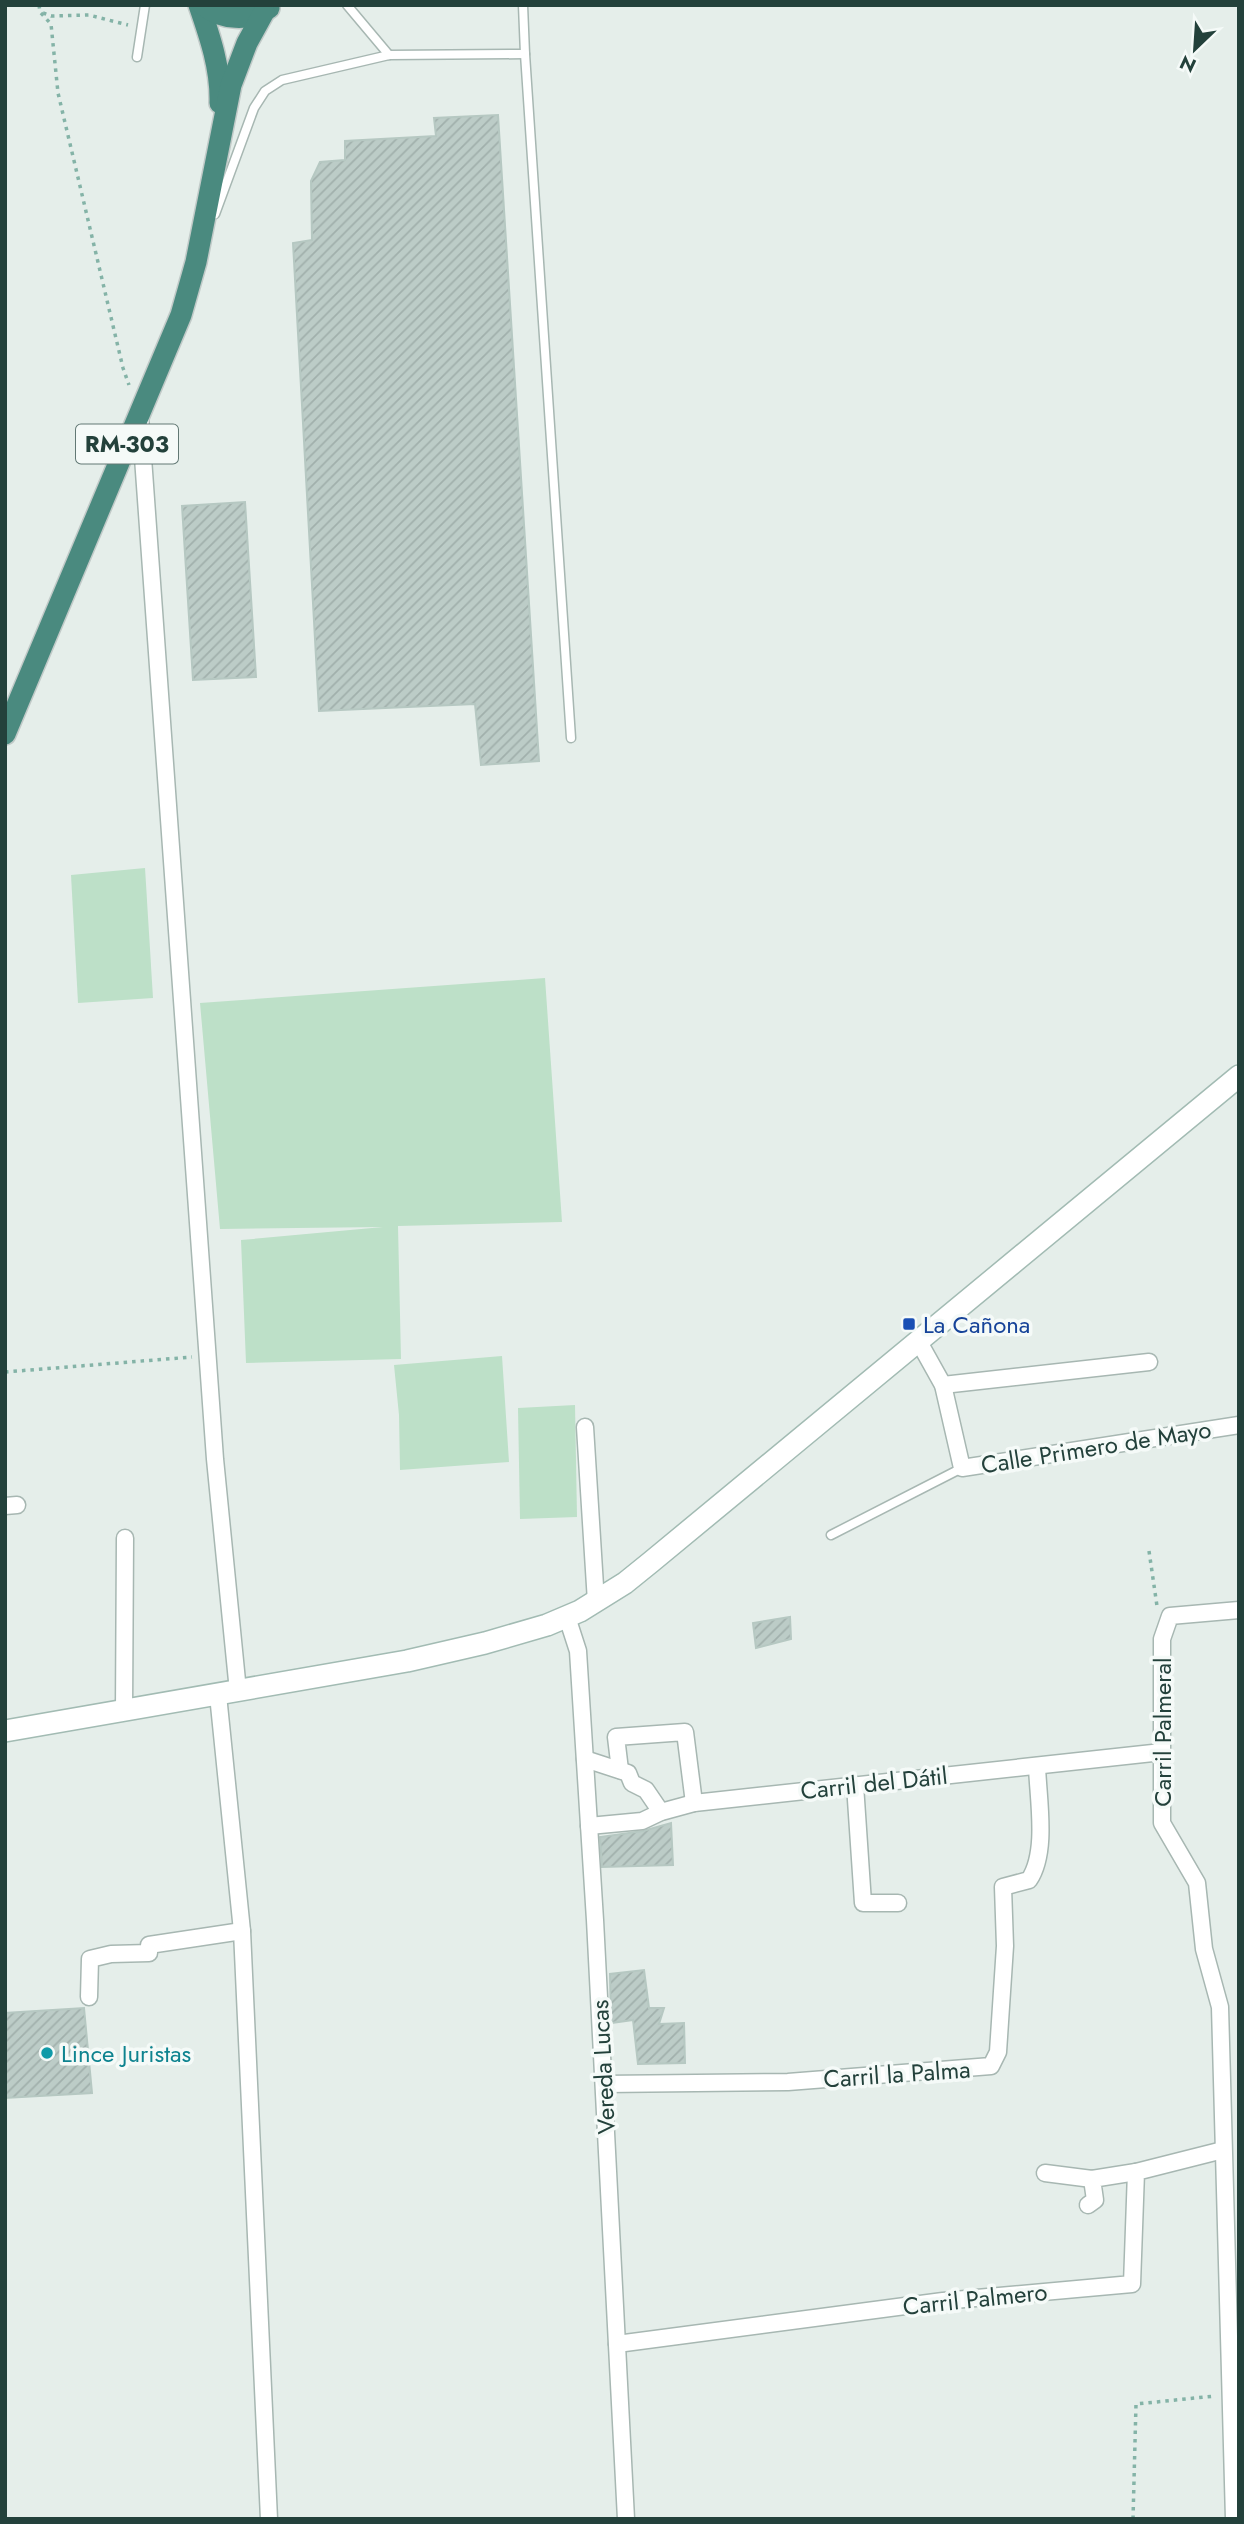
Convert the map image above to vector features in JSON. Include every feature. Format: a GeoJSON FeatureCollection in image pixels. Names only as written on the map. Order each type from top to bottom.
{"type":"FeatureCollection","features":[{"type":"Feature","properties":{"kind":"highway","name":"RM-303"},"geometry":{"type":"LineString","coordinates":[[201,5],[212,12],[229,17],[247,17],[268,8]]}},
{"type":"Feature","properties":{"kind":"highway","name":"RM-303"},"geometry":{"type":"LineString","coordinates":[[201,5],[221,86],[219,144]]}},
{"type":"Feature","properties":{"kind":"highway","name":"RM-303"},"geometry":{"type":"LineString","coordinates":[[5,734],[181,315],[196,262],[232,85],[247,43],[268,8]]}},
{"type":"Feature","properties":{"kind":"main road"},"geometry":{"type":"LineString","coordinates":[[6,1731],[432,1655],[485,1643],[567,1617],[596,1602],[651,1562],[1239,1076]]}},
{"type":"Feature","properties":{"kind":"street"},"geometry":{"type":"LineString","coordinates":[[140,414],[215,1459],[242,1931],[269,2519]]}},
{"type":"Feature","properties":{"kind":"street","name":"Calle Primero de Mayo"},"geometry":{"type":"LineString","coordinates":[[919,1342],[943,1385],[962,1468],[1239,1425]]}},
{"type":"Feature","properties":{"kind":"street"},"geometry":{"type":"LineString","coordinates":[[943,1385],[1149,1362]]}},
{"type":"Feature","properties":{"kind":"street"},"geometry":{"type":"LineString","coordinates":[[585,1427],[596,1602]]}},
{"type":"Feature","properties":{"kind":"street"},"geometry":{"type":"LineString","coordinates":[[124,1710],[125,1538]]}},
{"type":"Feature","properties":{"kind":"street","name":"Carril Palmeral"},"geometry":{"type":"LineString","coordinates":[[1234,2519],[1220,2007],[1204,1949],[1197,1883],[1162,1823],[1162,1639],[1170,1616],[1239,1609]]}},
{"type":"Feature","properties":{"kind":"street","name":"Vereda Lucas"},"geometry":{"type":"LineString","coordinates":[[567,1617],[578,1651],[626,2519]]}},
{"type":"Feature","properties":{"kind":"street"},"geometry":{"type":"LineString","coordinates":[[620,1770],[616,1737],[685,1732],[694,1802]]}},
{"type":"Feature","properties":{"kind":"street","name":"Carril del Dátil"},"geometry":{"type":"LineString","coordinates":[[589,1826],[642,1821],[694,1802],[1162,1752]]}},
{"type":"Feature","properties":{"kind":"street"},"geometry":{"type":"LineString","coordinates":[[585,1759],[628,1773],[632,1783],[646,1790],[661,1812]]}},
{"type":"Feature","properties":{"kind":"street","name":"Carril la Palma"},"geometry":{"type":"LineString","coordinates":[[604,2084],[788,2082],[991,2066],[998,2052],[1005,1946],[1003,1887],[1029,1880],[1035,1871],[1040,1849],[1037,1766]]}},
{"type":"Feature","properties":{"kind":"street"},"geometry":{"type":"LineString","coordinates":[[855,1785],[863,1903],[898,1903]]}},
{"type":"Feature","properties":{"kind":"street"},"geometry":{"type":"LineString","coordinates":[[89,1997],[90,1959],[111,1954],[149,1953],[149,1945],[242,1931]]}},
{"type":"Feature","properties":{"kind":"street"},"geometry":{"type":"LineString","coordinates":[[1045,2174],[1092,2179],[1136,2172],[1223,2150]]}},
{"type":"Feature","properties":{"kind":"street","name":"Carril Palmero"},"geometry":{"type":"LineString","coordinates":[[617,2344],[943,2301],[1132,2284],[1136,2172]]}},
{"type":"Feature","properties":{"kind":"street"},"geometry":{"type":"LineString","coordinates":[[1088,2205],[1095,2200],[1092,2179]]}},
{"type":"Feature","properties":{"kind":"lane"},"geometry":{"type":"LineString","coordinates":[[137,57],[145,5]]}},
{"type":"Feature","properties":{"kind":"lane"},"geometry":{"type":"LineString","coordinates":[[347,5],[389,55]]}},
{"type":"Feature","properties":{"kind":"lane"},"geometry":{"type":"LineString","coordinates":[[523,5],[571,738]]}},
{"type":"Feature","properties":{"kind":"lane"},"geometry":{"type":"LineString","coordinates":[[196,262],[254,108],[265,91],[282,80],[389,55],[525,54]]}},
{"type":"Feature","properties":{"kind":"lane"},"geometry":{"type":"LineString","coordinates":[[831,1535],[962,1468]]}},
{"type":"Feature","properties":{"kind":"path"},"geometry":{"type":"LineString","coordinates":[[39,5],[40,12],[51,24],[58,93],[123,368],[140,414]]}},
{"type":"Feature","properties":{"kind":"path"},"geometry":{"type":"LineString","coordinates":[[40,12],[51,16],[89,15],[140,28]]}},
{"type":"Feature","properties":{"kind":"path"},"geometry":{"type":"LineString","coordinates":[[5,1372],[208,1356]]}},
{"type":"Feature","properties":{"kind":"path"},"geometry":{"type":"LineString","coordinates":[[1149,1551],[1162,1639]]}},
{"type":"Feature","properties":{"kind":"path"},"geometry":{"type":"LineString","coordinates":[[1133,2519],[1136,2404],[1231,2394]]}},
{"type":"Feature","properties":{"kind":"green space"},"geometry":{"type":"Polygon","coordinates":[[[145,868],[153,998],[78,1003],[71,875],[145,868]]]}},
{"type":"Feature","properties":{"kind":"green space"},"geometry":{"type":"Polygon","coordinates":[[[545,978],[562,1222],[398,1226],[401,1359],[246,1363],[241,1240],[383,1227],[220,1229],[200,1003],[545,978]]]}},
{"type":"Feature","properties":{"kind":"green space"},"geometry":{"type":"Polygon","coordinates":[[[502,1356],[509,1462],[400,1470],[399,1415],[394,1365],[502,1356]]]}},
{"type":"Feature","properties":{"kind":"green space"},"geometry":{"type":"Polygon","coordinates":[[[575,1405],[577,1517],[520,1519],[518,1408],[575,1405]]]}},
{"type":"Feature","properties":{"kind":"building"},"geometry":{"type":"Polygon","coordinates":[[[498,115],[539,761],[481,765],[475,704],[319,711],[293,243],[312,240],[311,181],[320,162],[345,160],[345,141],[436,136],[434,118],[498,115]]]}},
{"type":"Feature","properties":{"kind":"building"},"geometry":{"type":"Polygon","coordinates":[[[245,502],[256,677],[193,680],[182,506],[245,502]]]}},
{"type":"Feature","properties":{"kind":"building"},"geometry":{"type":"Polygon","coordinates":[[[790,1617],[791,1639],[756,1648],[753,1623],[790,1617]]]}},
{"type":"Feature","properties":{"kind":"building"},"geometry":{"type":"Polygon","coordinates":[[[671,1823],[673,1865],[602,1867],[600,1837],[643,1831],[671,1823]]]}},
{"type":"Feature","properties":{"kind":"building"},"geometry":{"type":"Polygon","coordinates":[[[644,1970],[649,2008],[664,2008],[659,2024],[684,2023],[685,2063],[638,2064],[633,2020],[611,2023],[610,1974],[644,1970]]]}},
{"type":"Feature","properties":{"kind":"building","name":"Lince Juristas"},"geometry":{"type":"Polygon","coordinates":[[[84,2008],[92,2093],[5,2098],[5,2013],[84,2008]]]}},
{"type":"Feature","properties":{"kind":"place","name":"La Cañona"},"geometry":{"type":"Point","coordinates":[909,1324]}},
{"type":"Feature","properties":{"kind":"place","name":"Lince Juristas"},"geometry":{"type":"Point","coordinates":[47,2053]}}]}
